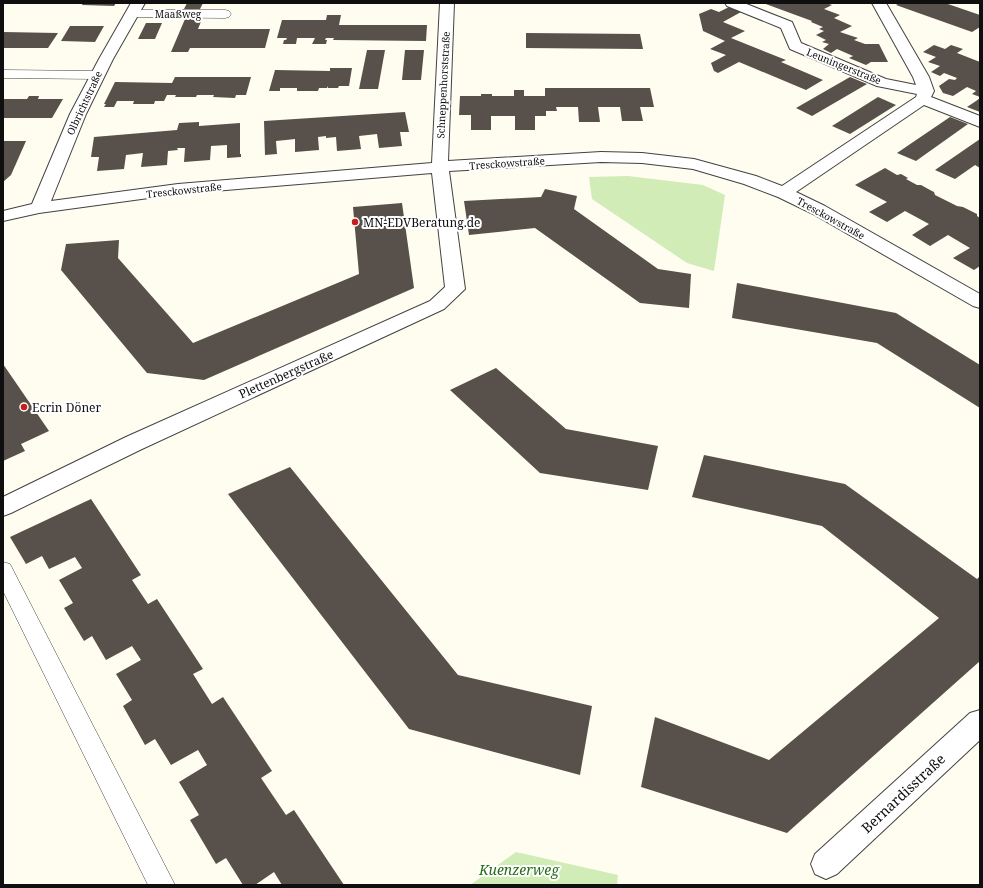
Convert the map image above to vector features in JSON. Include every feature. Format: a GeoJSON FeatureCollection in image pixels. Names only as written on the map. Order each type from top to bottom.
{"type":"FeatureCollection","features":[{"type":"Feature","properties":{"kind":"street","name":"Schneppenhorststraße"},"geometry":{"type":"LineString","coordinates":[[440,167],[440,136],[447,3]]}},
{"type":"Feature","properties":{"kind":"street","name":"Leuningerstraße"},"geometry":{"type":"LineString","coordinates":[[732,3],[786,25],[795,46],[882,83],[924,95],[980,122]]}},
{"type":"Feature","properties":{"kind":"street"},"geometry":{"type":"LineString","coordinates":[[784,193],[924,95],[922,77],[879,3]]}},
{"type":"Feature","properties":{"kind":"street","name":"Olbrichtstraße"},"geometry":{"type":"LineString","coordinates":[[39,208],[78,114],[97,75],[135,8]]}},
{"type":"Feature","properties":{"kind":"street","name":"Tresckowstraße"},"geometry":{"type":"LineString","coordinates":[[3,216],[39,208],[178,189],[440,167],[600,157],[642,158],[694,164],[750,180],[784,193],[819,210],[980,302]]}},
{"type":"Feature","properties":{"kind":"street","name":"Plettenbergstraße"},"geometry":{"type":"LineString","coordinates":[[3,507],[134,443],[437,305],[455,289],[440,167]]}},
{"type":"Feature","properties":{"kind":"street","name":"Bernardisstraße"},"geometry":{"type":"LineString","coordinates":[[826,864],[980,722]]}},
{"type":"Feature","properties":{"kind":"lane","name":"Maaßweg"},"geometry":{"type":"LineString","coordinates":[[135,8],[225,14]]}},
{"type":"Feature","properties":{"kind":"lane"},"geometry":{"type":"LineString","coordinates":[[3,74],[97,75]]}},
{"type":"Feature","properties":{"kind":"lane"},"geometry":{"type":"LineString","coordinates":[[3,570],[162,885]]}},
{"type":"Feature","properties":{"kind":"green space"},"geometry":{"type":"Polygon","coordinates":[[[628,176],[703,185],[725,195],[714,271],[687,263],[592,199],[589,177],[628,176]]]}},
{"type":"Feature","properties":{"kind":"green space","name":"Kuenzerweg"},"geometry":{"type":"Polygon","coordinates":[[[516,852],[618,875],[617,885],[470,885],[516,852]]]}},
{"type":"Feature","properties":{"kind":"building"},"geometry":{"type":"Polygon","coordinates":[[[83,3],[116,3],[114,6],[82,5],[83,3]]]}},
{"type":"Feature","properties":{"kind":"building"},"geometry":{"type":"Polygon","coordinates":[[[187,3],[203,3],[200,9],[184,9],[187,3]]]}},
{"type":"Feature","properties":{"kind":"building"},"geometry":{"type":"Polygon","coordinates":[[[763,3],[826,3],[832,5],[824,9],[840,15],[834,18],[852,26],[840,32],[858,38],[854,40],[865,44],[879,44],[888,62],[871,62],[866,65],[849,58],[853,56],[837,49],[831,53],[823,49],[829,44],[822,42],[826,40],[816,35],[824,31],[819,29],[823,27],[811,22],[812,21],[763,3]]]}},
{"type":"Feature","properties":{"kind":"building"},"geometry":{"type":"Polygon","coordinates":[[[899,3],[945,3],[980,15],[980,27],[972,32],[896,5],[899,3]]]}},
{"type":"Feature","properties":{"kind":"building"},"geometry":{"type":"Polygon","coordinates":[[[729,7],[741,12],[723,22],[745,31],[731,38],[786,60],[781,62],[823,80],[806,90],[739,62],[718,73],[714,71],[711,63],[726,55],[710,49],[725,41],[703,31],[699,14],[711,9],[719,12],[729,7]]]}},
{"type":"Feature","properties":{"kind":"building"},"geometry":{"type":"Polygon","coordinates":[[[327,15],[341,15],[339,25],[427,25],[426,41],[333,40],[334,38],[326,38],[326,44],[312,44],[315,38],[297,38],[296,44],[283,44],[284,40],[287,38],[277,38],[282,20],[326,20],[327,15]]]}},
{"type":"Feature","properties":{"kind":"building"},"geometry":{"type":"Polygon","coordinates":[[[185,19],[202,19],[198,29],[270,29],[265,48],[190,48],[188,52],[171,52],[185,19]]]}},
{"type":"Feature","properties":{"kind":"building"},"geometry":{"type":"Polygon","coordinates":[[[146,23],[162,23],[155,39],[138,39],[146,23]]]}},
{"type":"Feature","properties":{"kind":"building"},"geometry":{"type":"Polygon","coordinates":[[[70,26],[104,26],[95,42],[61,41],[70,26]]]}},
{"type":"Feature","properties":{"kind":"building"},"geometry":{"type":"Polygon","coordinates":[[[3,32],[58,33],[48,48],[3,48],[3,32]]]}},
{"type":"Feature","properties":{"kind":"building"},"geometry":{"type":"Polygon","coordinates":[[[526,33],[640,34],[643,49],[526,48],[526,33]]]}},
{"type":"Feature","properties":{"kind":"building"},"geometry":{"type":"Polygon","coordinates":[[[934,45],[945,49],[951,45],[963,49],[957,53],[980,62],[980,97],[972,94],[976,91],[967,87],[953,96],[943,93],[939,86],[949,79],[955,80],[957,78],[944,73],[940,76],[931,72],[940,66],[928,62],[936,57],[923,52],[934,45]]]}},
{"type":"Feature","properties":{"kind":"building"},"geometry":{"type":"Polygon","coordinates":[[[367,50],[385,50],[378,89],[359,89],[367,50]]]}},
{"type":"Feature","properties":{"kind":"building"},"geometry":{"type":"Polygon","coordinates":[[[405,50],[424,50],[421,80],[402,80],[405,50]]]}},
{"type":"Feature","properties":{"kind":"building"},"geometry":{"type":"Polygon","coordinates":[[[330,68],[352,68],[349,86],[328,88],[328,86],[327,88],[319,88],[318,91],[297,91],[297,88],[280,88],[280,91],[269,91],[275,70],[330,71],[330,68]]]}},
{"type":"Feature","properties":{"kind":"building"},"geometry":{"type":"Polygon","coordinates":[[[175,77],[251,77],[246,95],[236,95],[235,98],[213,97],[214,95],[175,97],[176,95],[167,95],[164,101],[155,101],[154,104],[133,104],[134,101],[117,101],[114,107],[104,107],[106,104],[104,104],[115,82],[172,83],[175,77]]]}},
{"type":"Feature","properties":{"kind":"building"},"geometry":{"type":"Polygon","coordinates":[[[850,77],[867,84],[812,116],[796,108],[850,77]]]}},
{"type":"Feature","properties":{"kind":"building"},"geometry":{"type":"Polygon","coordinates":[[[545,88],[650,88],[654,107],[640,107],[643,121],[622,121],[620,107],[598,107],[600,122],[579,122],[578,107],[556,107],[557,111],[546,111],[546,116],[535,116],[535,130],[515,130],[515,116],[491,116],[491,130],[471,130],[471,115],[459,115],[460,96],[481,96],[481,94],[492,94],[492,96],[514,96],[514,90],[524,90],[524,96],[545,96],[545,88]]]}},
{"type":"Feature","properties":{"kind":"building"},"geometry":{"type":"Polygon","coordinates":[[[29,96],[39,96],[38,99],[63,99],[52,118],[3,118],[3,99],[27,99],[29,96]]]}},
{"type":"Feature","properties":{"kind":"building"},"geometry":{"type":"Polygon","coordinates":[[[878,97],[896,105],[850,134],[832,126],[878,97]]]}},
{"type":"Feature","properties":{"kind":"building"},"geometry":{"type":"Polygon","coordinates":[[[980,98],[980,112],[967,107],[976,101],[980,98]]]}},
{"type":"Feature","properties":{"kind":"building"},"geometry":{"type":"Polygon","coordinates":[[[405,112],[409,132],[400,132],[402,146],[379,148],[377,134],[359,136],[361,149],[337,151],[336,137],[326,138],[326,136],[318,137],[319,150],[295,152],[295,139],[276,141],[277,154],[265,155],[264,121],[405,112]]]}},
{"type":"Feature","properties":{"kind":"building"},"geometry":{"type":"Polygon","coordinates":[[[950,117],[968,124],[916,161],[897,153],[950,117]]]}},
{"type":"Feature","properties":{"kind":"building"},"geometry":{"type":"Polygon","coordinates":[[[199,122],[199,126],[240,123],[241,157],[227,158],[227,145],[211,146],[210,160],[184,162],[185,148],[177,148],[178,150],[168,151],[167,165],[141,167],[143,153],[126,155],[124,169],[97,171],[99,157],[91,157],[94,137],[177,130],[179,123],[199,122]]]}},
{"type":"Feature","properties":{"kind":"building"},"geometry":{"type":"Polygon","coordinates":[[[980,139],[980,168],[975,165],[955,179],[935,170],[980,139]]]}},
{"type":"Feature","properties":{"kind":"building"},"geometry":{"type":"Polygon","coordinates":[[[3,141],[26,141],[11,175],[3,182],[3,141]]]}},
{"type":"Feature","properties":{"kind":"building"},"geometry":{"type":"Polygon","coordinates":[[[885,168],[897,175],[901,174],[908,178],[906,179],[917,185],[921,185],[934,192],[935,195],[957,206],[963,207],[977,214],[980,218],[980,266],[974,270],[953,258],[970,248],[948,235],[930,246],[912,235],[929,224],[905,211],[887,222],[869,212],[887,202],[855,185],[885,168]]]}},
{"type":"Feature","properties":{"kind":"building"},"geometry":{"type":"Polygon","coordinates":[[[545,189],[577,196],[574,209],[658,269],[691,274],[689,308],[640,303],[535,228],[469,235],[464,201],[541,197],[545,189]]]}},
{"type":"Feature","properties":{"kind":"building"},"geometry":{"type":"Polygon","coordinates":[[[402,203],[414,288],[204,380],[147,373],[61,270],[66,244],[119,240],[118,258],[193,343],[359,274],[353,207],[402,203]]]}},
{"type":"Feature","properties":{"kind":"building"},"geometry":{"type":"Polygon","coordinates":[[[737,283],[896,313],[980,365],[980,408],[877,343],[732,318],[737,283]]]}},
{"type":"Feature","properties":{"kind":"building"},"geometry":{"type":"Polygon","coordinates":[[[3,364],[49,431],[21,444],[25,451],[3,461],[3,364]]]}},
{"type":"Feature","properties":{"kind":"building"},"geometry":{"type":"Polygon","coordinates":[[[496,368],[566,429],[658,446],[648,490],[540,473],[450,390],[496,368]]]}},
{"type":"Feature","properties":{"kind":"building"},"geometry":{"type":"Polygon","coordinates":[[[704,455],[845,484],[977,579],[980,576],[980,661],[787,833],[641,787],[655,717],[769,760],[939,618],[822,526],[692,497],[704,455]]]}},
{"type":"Feature","properties":{"kind":"building"},"geometry":{"type":"Polygon","coordinates":[[[290,467],[458,675],[592,706],[580,775],[409,729],[228,494],[290,467]]]}},
{"type":"Feature","properties":{"kind":"building"},"geometry":{"type":"Polygon","coordinates":[[[91,499],[141,575],[132,580],[148,604],[157,599],[203,669],[193,674],[212,704],[223,697],[272,771],[261,778],[286,815],[294,810],[344,885],[282,885],[274,872],[255,885],[243,885],[226,858],[216,864],[190,820],[199,815],[179,782],[207,765],[198,750],[171,765],[155,739],[145,745],[123,706],[132,700],[116,674],[141,660],[132,646],[106,660],[92,636],[84,641],[64,608],[73,603],[59,580],[82,568],[75,557],[49,569],[42,556],[26,564],[10,537],[91,499]]]}},
{"type":"Feature","properties":{"kind":"place","name":"MN-EDVBeratung.de"},"geometry":{"type":"Point","coordinates":[355,222]}},
{"type":"Feature","properties":{"kind":"place","name":"Ecrin Döner"},"geometry":{"type":"Point","coordinates":[24,407]}}]}
